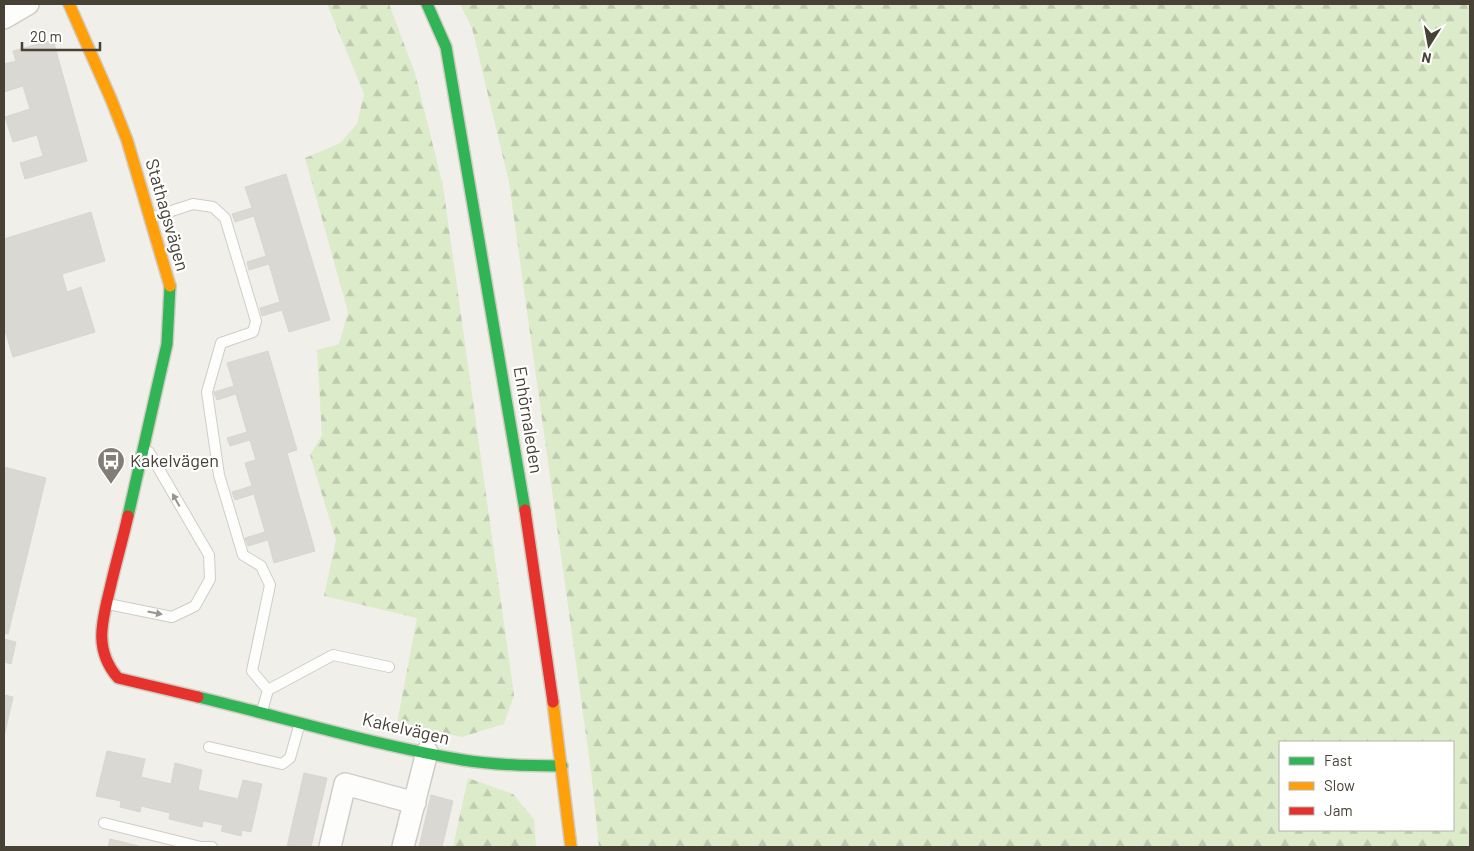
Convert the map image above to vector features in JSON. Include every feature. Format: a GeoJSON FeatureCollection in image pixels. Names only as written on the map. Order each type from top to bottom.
{"type":"FeatureCollection","features":[{"type":"Feature","properties":{"kind":"street"},"geometry":{"type":"LineString","coordinates":[[4,18],[28,4]]}},
{"type":"Feature","properties":{"kind":"street","name":"Stathagsvägen"},"geometry":{"type":"LineString","coordinates":[[69,4],[121,124],[170,287],[167,344],[107,604]]}},
{"type":"Feature","properties":{"kind":"street","name":"Enhörnaleden"},"geometry":{"type":"LineString","coordinates":[[427,4],[446,47],[450,67],[517,460],[562,766],[571,847]]}},
{"type":"Feature","properties":{"kind":"street","name":"Kakelvägen"},"geometry":{"type":"LineString","coordinates":[[107,604],[101,626],[102,652],[109,669],[118,678],[391,745],[464,760],[528,766],[562,766]]}},
{"type":"Feature","properties":{"kind":"street"},"geometry":{"type":"LineString","coordinates":[[403,847],[428,752]]}},
{"type":"Feature","properties":{"kind":"street"},"geometry":{"type":"LineString","coordinates":[[330,847],[345,784],[415,803]]}},
{"type":"Feature","properties":{"kind":"lane"},"geometry":{"type":"LineString","coordinates":[[150,218],[193,204],[213,207],[225,218],[256,321],[253,332],[221,343],[207,392],[220,475],[242,555],[261,566],[270,585],[252,671],[268,690]]}},
{"type":"Feature","properties":{"kind":"lane"},"geometry":{"type":"LineString","coordinates":[[107,604],[172,617],[195,606],[210,579],[209,555],[145,446]]}},
{"type":"Feature","properties":{"kind":"lane"},"geometry":{"type":"LineString","coordinates":[[262,712],[268,690],[333,655],[389,667]]}},
{"type":"Feature","properties":{"kind":"lane"},"geometry":{"type":"LineString","coordinates":[[209,747],[282,764],[290,758],[301,722]]}},
{"type":"Feature","properties":{"kind":"lane"},"geometry":{"type":"LineString","coordinates":[[104,823],[201,847],[212,847]]}},
{"type":"Feature","properties":{"kind":"green space"},"geometry":{"type":"Polygon","coordinates":[[[327,4],[389,4],[415,73],[443,186],[514,695],[504,724],[462,737],[397,723],[417,618],[324,596],[336,540],[310,455],[322,435],[317,350],[339,344],[348,312],[305,158],[340,143],[357,124],[364,94],[327,4]]]}},
{"type":"Feature","properties":{"kind":"green space"},"geometry":{"type":"Polygon","coordinates":[[[460,4],[1470,4],[1470,847],[599,847],[591,771],[509,182],[472,28],[460,4]]]}},
{"type":"Feature","properties":{"kind":"green space"},"geometry":{"type":"Polygon","coordinates":[[[468,778],[513,794],[534,819],[536,847],[453,847],[468,778]]]}},
{"type":"Feature","properties":{"kind":"building"},"geometry":{"type":"Polygon","coordinates":[[[53,40],[87,161],[25,179],[20,163],[43,156],[37,135],[13,142],[5,117],[30,109],[23,86],[4,92],[4,64],[16,61],[13,51],[53,40]]]}},
{"type":"Feature","properties":{"kind":"building"},"geometry":{"type":"Polygon","coordinates":[[[286,174],[330,320],[289,332],[282,310],[262,316],[260,308],[280,302],[269,264],[249,270],[247,262],[266,256],[254,216],[235,222],[232,214],[252,208],[245,187],[286,174]]]}},
{"type":"Feature","properties":{"kind":"building"},"geometry":{"type":"Polygon","coordinates":[[[91,212],[105,261],[62,274],[67,292],[81,287],[95,332],[13,357],[4,327],[4,239],[91,212]]]}},
{"type":"Feature","properties":{"kind":"building"},"geometry":{"type":"Polygon","coordinates":[[[268,351],[297,450],[287,453],[315,551],[274,563],[268,540],[248,546],[245,538],[265,532],[254,494],[235,500],[232,492],[252,486],[245,463],[256,460],[250,440],[230,446],[227,438],[247,432],[236,394],[217,400],[214,392],[234,386],[227,363],[268,351]]]}},
{"type":"Feature","properties":{"kind":"building"},"geometry":{"type":"Polygon","coordinates":[[[4,467],[46,478],[8,634],[4,633],[4,467]]]}},
{"type":"Feature","properties":{"kind":"building"},"geometry":{"type":"Polygon","coordinates":[[[4,639],[16,642],[11,664],[4,662],[4,639]]]}},
{"type":"Feature","properties":{"kind":"building"},"geometry":{"type":"Polygon","coordinates":[[[4,695],[13,697],[4,737],[4,695]]]}},
{"type":"Feature","properties":{"kind":"building"},"geometry":{"type":"Polygon","coordinates":[[[107,751],[145,759],[141,777],[171,784],[175,763],[202,770],[198,790],[238,799],[243,780],[262,784],[251,832],[242,830],[241,836],[221,831],[223,825],[203,821],[202,827],[169,819],[170,813],[141,806],[140,812],[120,807],[121,801],[96,796],[107,751]]]}},
{"type":"Feature","properties":{"kind":"building"},"geometry":{"type":"Polygon","coordinates":[[[304,773],[327,778],[311,847],[287,847],[304,773]]]}},
{"type":"Feature","properties":{"kind":"building"},"geometry":{"type":"Polygon","coordinates":[[[431,795],[453,801],[442,847],[419,847],[431,795]]]}},
{"type":"Feature","properties":{"kind":"building"},"geometry":{"type":"Polygon","coordinates":[[[110,839],[139,846],[108,847],[110,839]]]}},
{"type":"Feature","properties":{"kind":"traffic: fast"},"geometry":{"type":"LineString","coordinates":[[427,4],[446,47],[525,510]]}},
{"type":"Feature","properties":{"kind":"traffic: fast"},"geometry":{"type":"LineString","coordinates":[[128,516],[167,344],[170,286]]}},
{"type":"Feature","properties":{"kind":"traffic: fast"},"geometry":{"type":"LineString","coordinates":[[198,697],[430,754],[487,763],[562,766]]}},
{"type":"Feature","properties":{"kind":"traffic: slow"},"geometry":{"type":"LineString","coordinates":[[69,4],[127,140],[170,286]]}},
{"type":"Feature","properties":{"kind":"traffic: slow"},"geometry":{"type":"LineString","coordinates":[[553,702],[571,847]]}},
{"type":"Feature","properties":{"kind":"traffic: jam"},"geometry":{"type":"LineString","coordinates":[[525,510],[553,702]]}},
{"type":"Feature","properties":{"kind":"traffic: jam"},"geometry":{"type":"LineString","coordinates":[[128,516],[103,619],[102,643],[105,655],[118,678],[198,697]]}},
{"type":"Feature","properties":{"kind":"place","name":"Kakelvägen"},"geometry":{"type":"Point","coordinates":[111,485]}}]}
